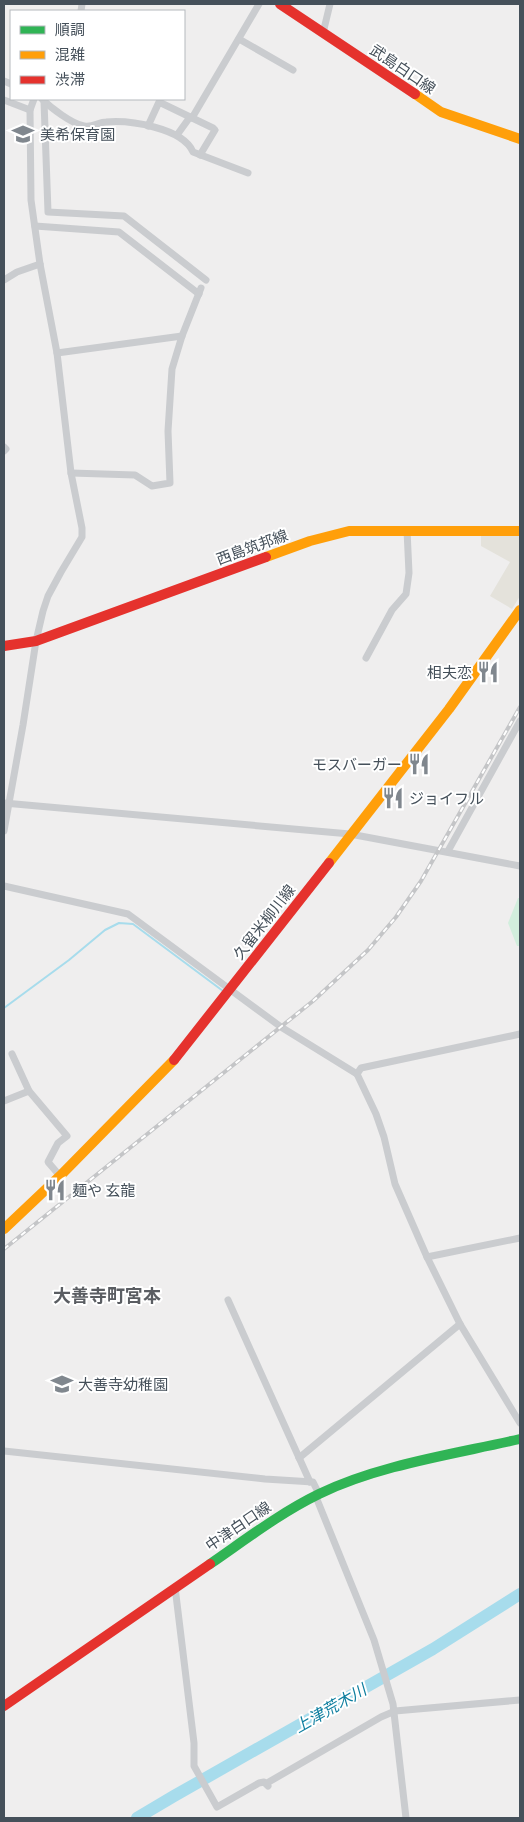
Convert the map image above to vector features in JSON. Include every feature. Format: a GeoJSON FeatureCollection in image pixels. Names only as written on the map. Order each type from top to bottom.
{"type":"FeatureCollection","features":[{"type":"Feature","properties":{"kind":"main road","name":"武島白口線"},"geometry":{"type":"LineString","coordinates":[[280,4],[441,112],[520,138]]}},
{"type":"Feature","properties":{"kind":"main road","name":"西島筑邦線"},"geometry":{"type":"LineString","coordinates":[[4,646],[36,641],[72,630],[313,541],[350,531],[520,531]]}},
{"type":"Feature","properties":{"kind":"main road","name":"久留米柳川線"},"geometry":{"type":"LineString","coordinates":[[4,1229],[60,1176],[177,1057],[449,709],[520,610]]}},
{"type":"Feature","properties":{"kind":"main road","name":"中津白口線"},"geometry":{"type":"LineString","coordinates":[[4,1706],[285,1513],[318,1496],[372,1473],[520,1439]]}},
{"type":"Feature","properties":{"kind":"street"},"geometry":{"type":"LineString","coordinates":[[176,135],[190,117],[259,4]]}},
{"type":"Feature","properties":{"kind":"street"},"geometry":{"type":"LineString","coordinates":[[323,34],[330,4]]}},
{"type":"Feature","properties":{"kind":"street"},"geometry":{"type":"LineString","coordinates":[[239,39],[293,70]]}},
{"type":"Feature","properties":{"kind":"street"},"geometry":{"type":"LineString","coordinates":[[4,100],[30,110]]}},
{"type":"Feature","properties":{"kind":"street"},"geometry":{"type":"LineString","coordinates":[[4,831],[6,803],[36,641],[48,596],[82,537],[82,528],[71,473],[57,353],[40,264],[31,200],[30,110],[34,100]]}},
{"type":"Feature","properties":{"kind":"street"},"geometry":{"type":"LineString","coordinates":[[43,100],[82,126],[89,127],[104,122],[148,126],[176,135],[190,145],[193,152],[248,173]]}},
{"type":"Feature","properties":{"kind":"street"},"geometry":{"type":"LineString","coordinates":[[43,100],[48,212],[124,216],[206,280]]}},
{"type":"Feature","properties":{"kind":"street"},"geometry":{"type":"LineString","coordinates":[[148,126],[159,102],[215,130],[200,155]]}},
{"type":"Feature","properties":{"kind":"street"},"geometry":{"type":"LineString","coordinates":[[35,226],[119,232],[200,291],[182,336],[172,369],[168,431],[170,483],[152,486],[136,475],[71,473]]}},
{"type":"Feature","properties":{"kind":"street"},"geometry":{"type":"LineString","coordinates":[[4,280],[17,272],[40,264]]}},
{"type":"Feature","properties":{"kind":"street"},"geometry":{"type":"LineString","coordinates":[[57,353],[182,336]]}},
{"type":"Feature","properties":{"kind":"street"},"geometry":{"type":"LineString","coordinates":[[366,658],[392,610],[406,594],[409,573],[407,530]]}},
{"type":"Feature","properties":{"kind":"street"},"geometry":{"type":"LineString","coordinates":[[448,851],[520,721]]}},
{"type":"Feature","properties":{"kind":"street"},"geometry":{"type":"LineString","coordinates":[[6,803],[350,834],[520,866]]}},
{"type":"Feature","properties":{"kind":"street"},"geometry":{"type":"LineString","coordinates":[[4,886],[128,914],[281,1027],[357,1074],[376,1114],[384,1137],[395,1184],[427,1257],[460,1324],[520,1423]]}},
{"type":"Feature","properties":{"kind":"street"},"geometry":{"type":"LineString","coordinates":[[357,1074],[361,1068],[520,1034]]}},
{"type":"Feature","properties":{"kind":"street"},"geometry":{"type":"LineString","coordinates":[[12,1054],[30,1091],[67,1136],[58,1143],[48,1162],[60,1176]]}},
{"type":"Feature","properties":{"kind":"street"},"geometry":{"type":"LineString","coordinates":[[4,1101],[30,1091]]}},
{"type":"Feature","properties":{"kind":"street"},"geometry":{"type":"LineString","coordinates":[[427,1257],[520,1238]]}},
{"type":"Feature","properties":{"kind":"street"},"geometry":{"type":"LineString","coordinates":[[228,1300],[310,1482],[313,1482],[380,1658],[395,1712],[406,1818]]}},
{"type":"Feature","properties":{"kind":"street"},"geometry":{"type":"LineString","coordinates":[[299,1458],[460,1324]]}},
{"type":"Feature","properties":{"kind":"street"},"geometry":{"type":"LineString","coordinates":[[4,1451],[265,1479],[310,1482]]}},
{"type":"Feature","properties":{"kind":"street"},"geometry":{"type":"LineString","coordinates":[[175,1587],[194,1743],[194,1766],[217,1807],[259,1783],[264,1782],[267,1785],[381,1717],[395,1712],[520,1700]]}},
{"type":"Feature","properties":{"kind":"shaded area"},"geometry":{"type":"Polygon","coordinates":[[[481,533],[520,533],[520,596],[512,609],[490,596],[510,562],[481,546],[481,533]]]}},
{"type":"Feature","properties":{"kind":"green space"},"geometry":{"type":"Polygon","coordinates":[[[518,898],[520,898],[520,946],[517,946],[508,923],[518,898]]]}},
{"type":"Feature","properties":{"kind":"waterway"},"geometry":{"type":"LineString","coordinates":[[4,1008],[69,960],[105,930],[119,923],[133,924],[223,991]]}},
{"type":"Feature","properties":{"kind":"waterway","name":"上津荒木川"},"geometry":{"type":"LineString","coordinates":[[137,1818],[433,1649],[520,1594]]}},
{"type":"Feature","properties":{"kind":"railway"},"geometry":{"type":"LineString","coordinates":[[4,1249],[313,1001],[368,950],[396,917],[421,881],[520,707]]}},
{"type":"Feature","properties":{"kind":"traffic: fast"},"geometry":{"type":"LineString","coordinates":[[210,1564],[290,1510],[342,1484],[366,1475],[417,1461],[520,1439]]}},
{"type":"Feature","properties":{"kind":"traffic: slow"},"geometry":{"type":"LineString","coordinates":[[415,94],[441,112],[520,139]]}},
{"type":"Feature","properties":{"kind":"traffic: slow"},"geometry":{"type":"LineString","coordinates":[[266,557],[310,541],[349,531],[520,531]]}},
{"type":"Feature","properties":{"kind":"traffic: slow"},"geometry":{"type":"LineString","coordinates":[[329,863],[449,709],[520,610]]}},
{"type":"Feature","properties":{"kind":"traffic: slow"},"geometry":{"type":"LineString","coordinates":[[4,1229],[60,1176],[174,1060]]}},
{"type":"Feature","properties":{"kind":"traffic: jam"},"geometry":{"type":"LineString","coordinates":[[280,4],[415,94]]}},
{"type":"Feature","properties":{"kind":"traffic: jam"},"geometry":{"type":"LineString","coordinates":[[4,646],[36,641],[266,557]]}},
{"type":"Feature","properties":{"kind":"traffic: jam"},"geometry":{"type":"LineString","coordinates":[[174,1060],[329,863]]}},
{"type":"Feature","properties":{"kind":"traffic: jam"},"geometry":{"type":"LineString","coordinates":[[4,1706],[210,1564]]}},
{"type":"Feature","properties":{"kind":"place","name":"美希保育園"},"geometry":{"type":"Point","coordinates":[23,134]}},
{"type":"Feature","properties":{"kind":"place","name":"相夫恋"},"geometry":{"type":"Point","coordinates":[488,672]}},
{"type":"Feature","properties":{"kind":"place","name":"モスバーガー"},"geometry":{"type":"Point","coordinates":[419,764]}},
{"type":"Feature","properties":{"kind":"place","name":"ジョイフル"},"geometry":{"type":"Point","coordinates":[393,798]}},
{"type":"Feature","properties":{"kind":"place","name":"麺や 玄龍"},"geometry":{"type":"Point","coordinates":[55,1190]}},
{"type":"Feature","properties":{"kind":"place","name":"大善寺幼稚園"},"geometry":{"type":"Point","coordinates":[62,1384]}},
{"type":"Feature","properties":{"kind":"district","name":"大善寺町宮本"},"geometry":{"type":"Point","coordinates":[107,1295]}}]}
